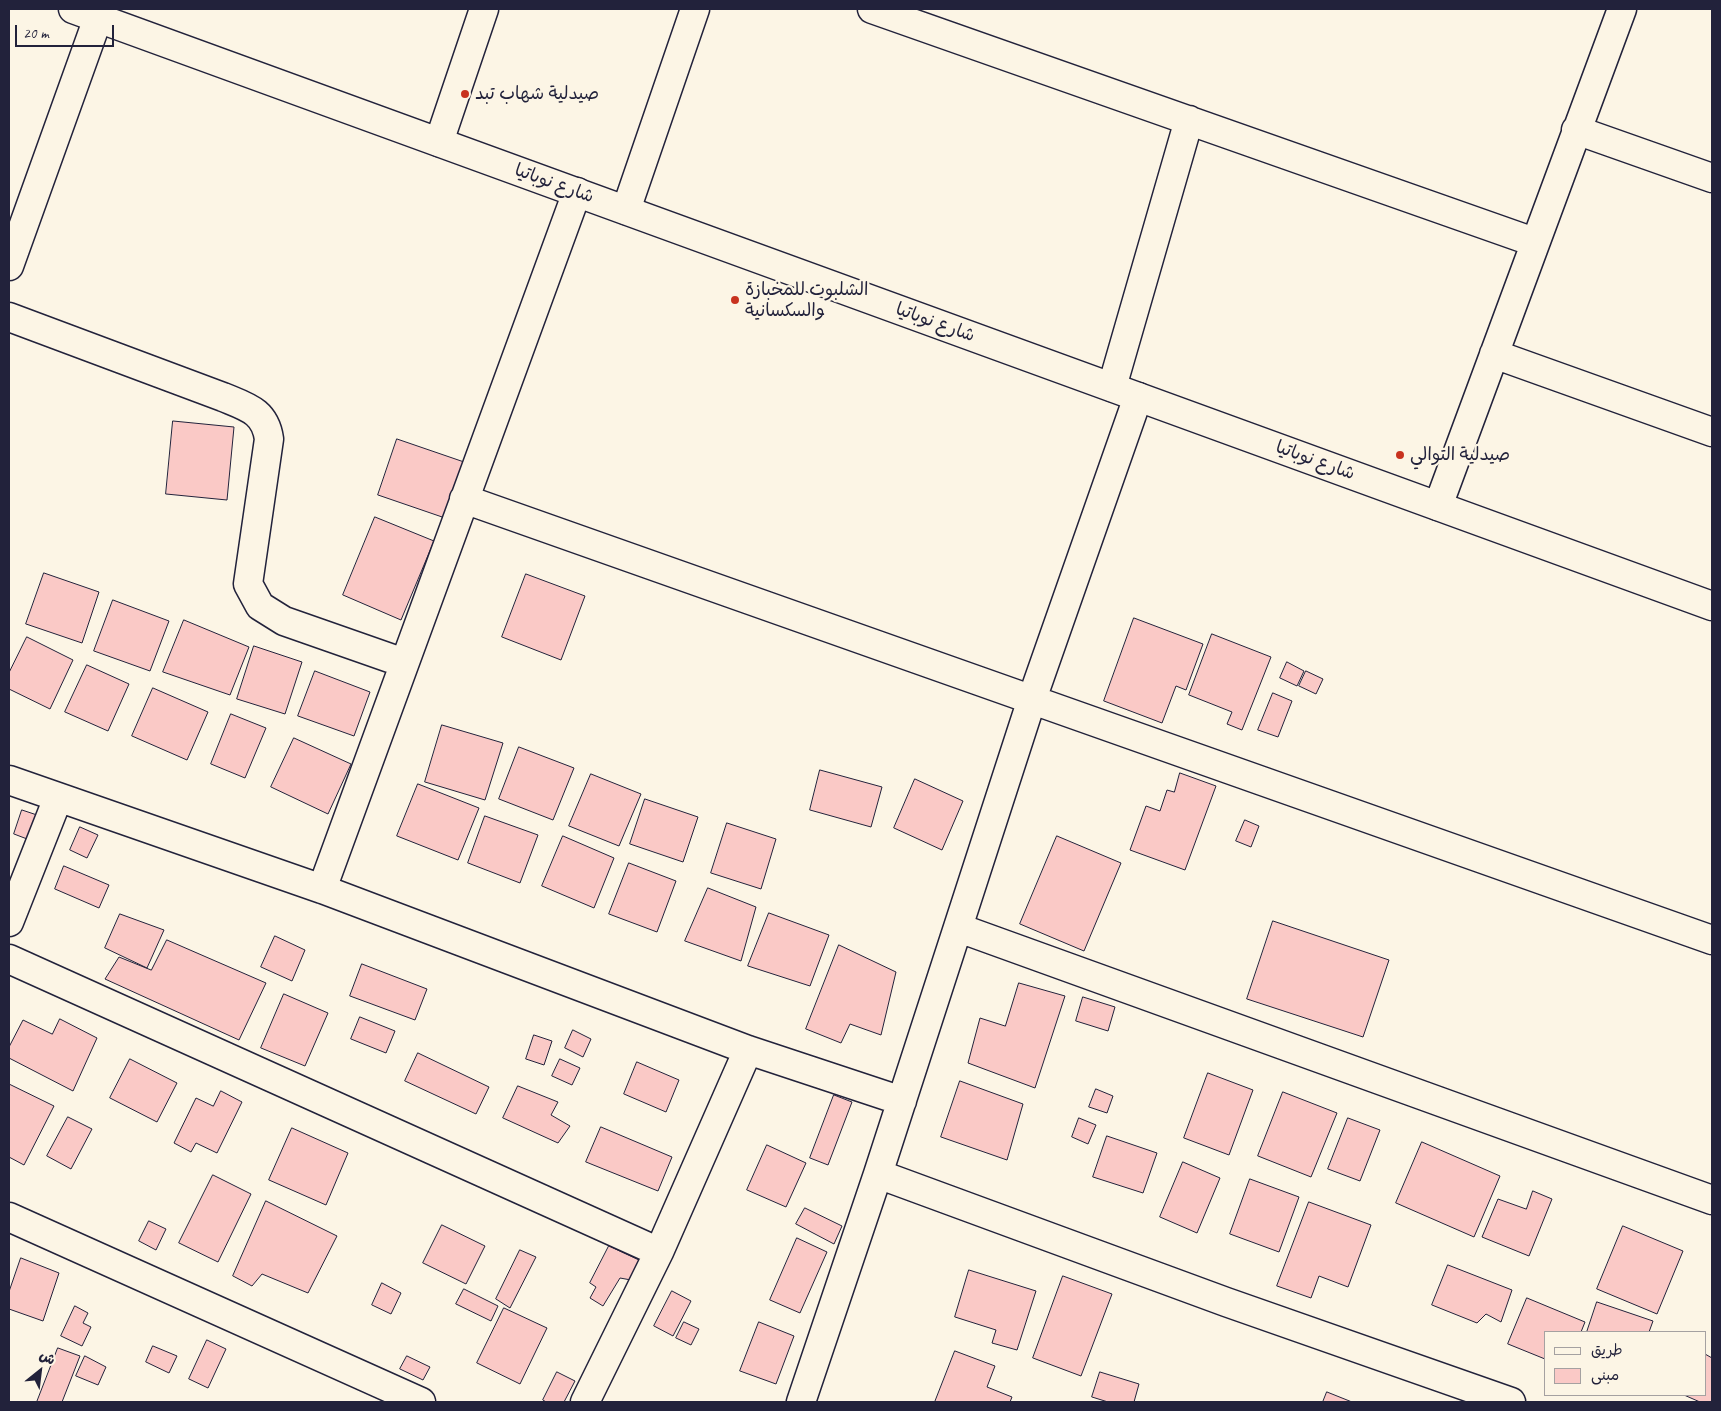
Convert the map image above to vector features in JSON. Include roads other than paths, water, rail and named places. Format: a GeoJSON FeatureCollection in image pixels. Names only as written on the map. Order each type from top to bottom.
{"type":"FeatureCollection","features":[{"type":"Feature","properties":{"kind":"street","name":"شارع نوباتيا"},"geometry":{"type":"LineString","coordinates":[[73,9],[1712,606]]}},
{"type":"Feature","properties":{"kind":"street"},"geometry":{"type":"LineString","coordinates":[[439,142],[484,9]]}},
{"type":"Feature","properties":{"kind":"street"},"geometry":{"type":"LineString","coordinates":[[626,210],[695,9]]}},
{"type":"Feature","properties":{"kind":"street"},"geometry":{"type":"LineString","coordinates":[[872,9],[1534,242]]}},
{"type":"Feature","properties":{"kind":"street"},"geometry":{"type":"LineString","coordinates":[[1438,506],[1534,242],[1622,9]]}},
{"type":"Feature","properties":{"kind":"street"},"geometry":{"type":"LineString","coordinates":[[9,266],[98,18]]}},
{"type":"Feature","properties":{"kind":"street"},"geometry":{"type":"LineString","coordinates":[[1112,388],[1189,120]]}},
{"type":"Feature","properties":{"kind":"street"},"geometry":{"type":"LineString","coordinates":[[1576,130],[1712,178]]}},
{"type":"Feature","properties":{"kind":"street"},"geometry":{"type":"LineString","coordinates":[[322,889],[577,192]]}},
{"type":"Feature","properties":{"kind":"street"},"geometry":{"type":"LineString","coordinates":[[9,317],[223,397],[255,411],[267,424],[269,439],[248,584],[252,595],[260,606],[284,621],[404,663]]}},
{"type":"Feature","properties":{"kind":"street"},"geometry":{"type":"LineString","coordinates":[[1494,354],[1712,432]]}},
{"type":"Feature","properties":{"kind":"street"},"geometry":{"type":"LineString","coordinates":[[800,1402],[878,1174],[1032,699],[1138,397]]}},
{"type":"Feature","properties":{"kind":"street"},"geometry":{"type":"LineString","coordinates":[[464,499],[1712,940]]}},
{"type":"Feature","properties":{"kind":"street"},"geometry":{"type":"LineString","coordinates":[[9,780],[322,889],[748,1050],[902,1101]]}},
{"type":"Feature","properties":{"kind":"street"},"geometry":{"type":"LineString","coordinates":[[9,922],[58,798]]}},
{"type":"Feature","properties":{"kind":"street"},"geometry":{"type":"LineString","coordinates":[[959,928],[1712,1200]]}},
{"type":"Feature","properties":{"kind":"street"},"geometry":{"type":"LineString","coordinates":[[9,959],[659,1252]]}},
{"type":"Feature","properties":{"kind":"street"},"geometry":{"type":"LineString","coordinates":[[585,1402],[659,1252],[748,1050]]}},
{"type":"Feature","properties":{"kind":"street"},"geometry":{"type":"LineString","coordinates":[[878,1174],[1226,1302],[1511,1402]]}},
{"type":"Feature","properties":{"kind":"street"},"geometry":{"type":"LineString","coordinates":[[9,1217],[421,1402]]}},
{"type":"Feature","properties":{"kind":"place","name":"صيدلية شهاب تبد"},"geometry":{"type":"Point","coordinates":[465,94]}},
{"type":"Feature","properties":{"kind":"place","name":"الشلبوت للمخبازة والسكسانية"},"geometry":{"type":"Point","coordinates":[735,300]}},
{"type":"Feature","properties":{"kind":"place","name":"صيدلية التوالي"},"geometry":{"type":"Point","coordinates":[1400,455]}}]}
